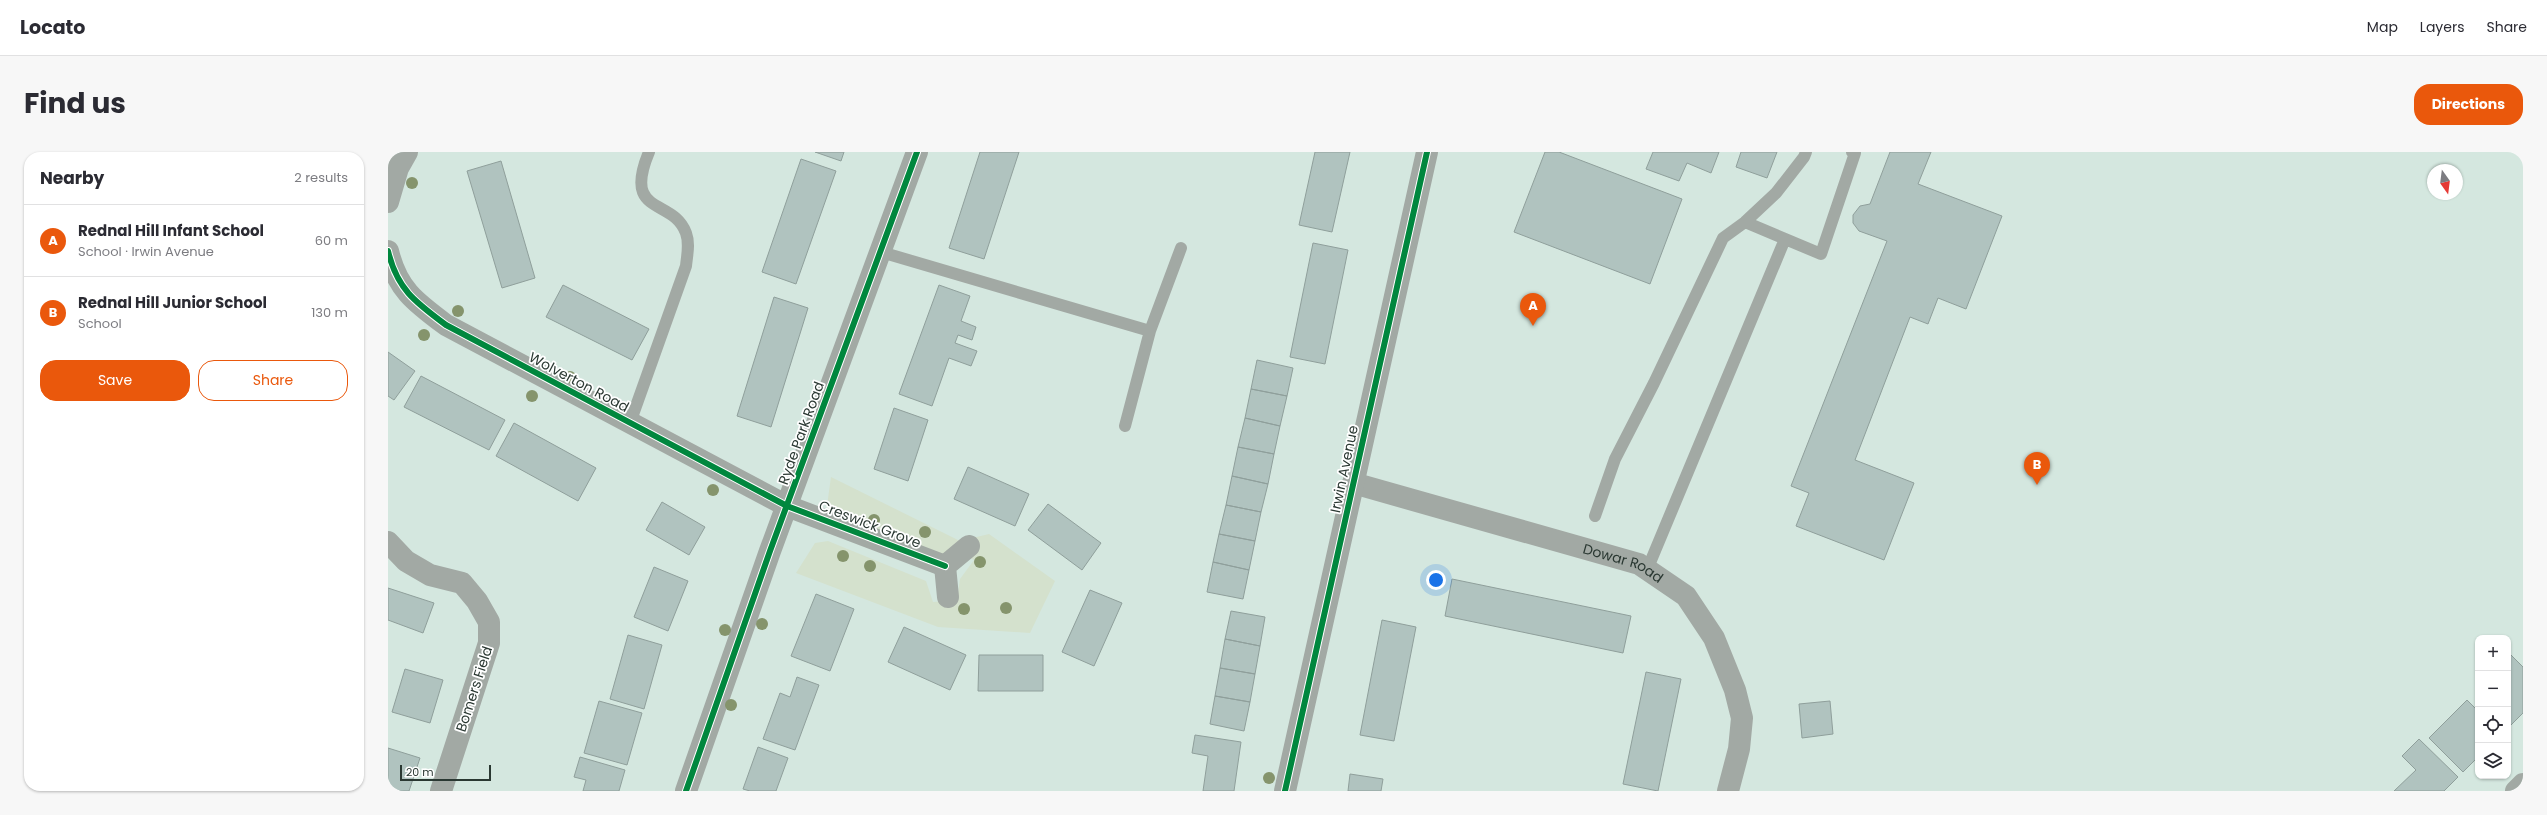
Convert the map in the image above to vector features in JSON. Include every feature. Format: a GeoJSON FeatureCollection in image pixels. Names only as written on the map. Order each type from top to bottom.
{"type":"FeatureCollection","features":[{"type":"Feature","properties":{"kind":"street"},"geometry":{"type":"LineString","coordinates":[[388,202],[398,168],[407,152]]}},
{"type":"Feature","properties":{"kind":"street","name":"Ryde Park Road"},"geometry":{"type":"LineString","coordinates":[[686,791],[787,506],[917,152]]}},
{"type":"Feature","properties":{"kind":"street","name":"Irwin Avenue"},"geometry":{"type":"LineString","coordinates":[[1285,791],[1427,152]]}},
{"type":"Feature","properties":{"kind":"street","name":"Wolverton Road"},"geometry":{"type":"LineString","coordinates":[[388,251],[392,267],[402,289],[419,305],[446,325],[787,506]]}},
{"type":"Feature","properties":{"kind":"street","name":"Dowar Road"},"geometry":{"type":"LineString","coordinates":[[1353,483],[1639,564],[1686,596],[1714,638],[1735,690],[1742,718],[1739,749],[1728,791]]}},
{"type":"Feature","properties":{"kind":"street","name":"Creswick Grove"},"geometry":{"type":"LineString","coordinates":[[787,506],[945,566]]}},
{"type":"Feature","properties":{"kind":"street","name":"Bomers Field"},"geometry":{"type":"LineString","coordinates":[[388,542],[406,561],[424,571],[462,583],[477,601],[489,622],[490,643],[441,791]]}},
{"type":"Feature","properties":{"kind":"street"},"geometry":{"type":"LineString","coordinates":[[948,597],[945,566],[969,546]]}},
{"type":"Feature","properties":{"kind":"street"},"geometry":{"type":"LineString","coordinates":[[2516,791],[2523,784]]}},
{"type":"Feature","properties":{"kind":"lane"},"geometry":{"type":"LineString","coordinates":[[630,423],[686,266],[688,248],[685,232],[676,219],[652,205],[643,192],[641,178],[649,152]]}},
{"type":"Feature","properties":{"kind":"lane"},"geometry":{"type":"LineString","coordinates":[[1595,516],[1615,459],[1654,382],[1723,238],[1745,222],[1776,193],[1804,157],[1806,152]]}},
{"type":"Feature","properties":{"kind":"lane"},"geometry":{"type":"LineString","coordinates":[[1745,222],[1821,254],[1856,154],[1852,152]]}},
{"type":"Feature","properties":{"kind":"lane"},"geometry":{"type":"LineString","coordinates":[[1647,570],[1785,239]]}},
{"type":"Feature","properties":{"kind":"lane"},"geometry":{"type":"LineString","coordinates":[[1125,426],[1150,331],[1181,248]]}},
{"type":"Feature","properties":{"kind":"lane"},"geometry":{"type":"LineString","coordinates":[[881,252],[1150,331]]}},
{"type":"Feature","properties":{"kind":"green space"},"geometry":{"type":"Polygon","coordinates":[[[831,477],[960,541],[989,534],[1055,581],[1030,633],[938,627],[796,573],[815,543],[828,541],[926,581],[933,602],[957,600],[960,579],[974,560],[952,549],[940,556],[826,513],[831,477]]]}},
{"type":"Feature","properties":{"kind":"building"},"geometry":{"type":"Polygon","coordinates":[[[815,152],[844,152],[841,161],[815,152]]]}},
{"type":"Feature","properties":{"kind":"building"},"geometry":{"type":"Polygon","coordinates":[[[980,152],[1019,152],[984,259],[949,248],[980,152]]]}},
{"type":"Feature","properties":{"kind":"building"},"geometry":{"type":"Polygon","coordinates":[[[1315,152],[1350,152],[1332,232],[1299,225],[1315,152]]]}},
{"type":"Feature","properties":{"kind":"building"},"geometry":{"type":"Polygon","coordinates":[[[1545,152],[1559,152],[1682,199],[1650,284],[1514,232],[1545,152]]]}},
{"type":"Feature","properties":{"kind":"building"},"geometry":{"type":"Polygon","coordinates":[[[1653,152],[1719,152],[1711,173],[1687,163],[1679,181],[1646,169],[1653,152]]]}},
{"type":"Feature","properties":{"kind":"building"},"geometry":{"type":"Polygon","coordinates":[[[1741,152],[1777,152],[1767,178],[1736,167],[1741,152]]]}},
{"type":"Feature","properties":{"kind":"building"},"geometry":{"type":"Polygon","coordinates":[[[1890,152],[1931,152],[1918,184],[2002,216],[1966,309],[1938,298],[1928,324],[1910,317],[1855,460],[1914,483],[1884,560],[1796,526],[1809,493],[1791,486],[1887,241],[1859,231],[1853,223],[1853,215],[1860,206],[1870,204],[1890,152]]]}},
{"type":"Feature","properties":{"kind":"building"},"geometry":{"type":"Polygon","coordinates":[[[801,159],[836,171],[796,284],[762,272],[801,159]]]}},
{"type":"Feature","properties":{"kind":"building"},"geometry":{"type":"Polygon","coordinates":[[[501,161],[535,278],[502,288],[467,171],[501,161]]]}},
{"type":"Feature","properties":{"kind":"building"},"geometry":{"type":"Polygon","coordinates":[[[1313,243],[1348,250],[1325,364],[1290,357],[1313,243]]]}},
{"type":"Feature","properties":{"kind":"building"},"geometry":{"type":"Polygon","coordinates":[[[563,285],[649,329],[632,360],[546,317],[563,285]]]}},
{"type":"Feature","properties":{"kind":"building"},"geometry":{"type":"Polygon","coordinates":[[[939,285],[970,296],[961,321],[976,327],[972,340],[958,335],[955,343],[977,351],[971,366],[949,358],[932,406],[899,394],[939,285]]]}},
{"type":"Feature","properties":{"kind":"building"},"geometry":{"type":"Polygon","coordinates":[[[774,297],[808,308],[771,427],[737,416],[774,297]]]}},
{"type":"Feature","properties":{"kind":"building"},"geometry":{"type":"Polygon","coordinates":[[[388,352],[415,371],[394,400],[388,396],[388,352]]]}},
{"type":"Feature","properties":{"kind":"building"},"geometry":{"type":"Polygon","coordinates":[[[1257,360],[1293,368],[1287,396],[1251,389],[1257,360]]]}},
{"type":"Feature","properties":{"kind":"building"},"geometry":{"type":"Polygon","coordinates":[[[421,376],[505,420],[489,450],[404,407],[421,376]]]}},
{"type":"Feature","properties":{"kind":"building"},"geometry":{"type":"Polygon","coordinates":[[[1251,389],[1287,396],[1280,426],[1245,418],[1251,389]]]}},
{"type":"Feature","properties":{"kind":"building"},"geometry":{"type":"Polygon","coordinates":[[[894,408],[928,420],[908,481],[874,469],[894,408]]]}},
{"type":"Feature","properties":{"kind":"building"},"geometry":{"type":"Polygon","coordinates":[[[1245,418],[1280,426],[1274,454],[1238,447],[1245,418]]]}},
{"type":"Feature","properties":{"kind":"building"},"geometry":{"type":"Polygon","coordinates":[[[514,423],[596,468],[578,501],[496,456],[514,423]]]}},
{"type":"Feature","properties":{"kind":"building"},"geometry":{"type":"Polygon","coordinates":[[[1238,447],[1274,454],[1268,484],[1232,476],[1238,447]]]}},
{"type":"Feature","properties":{"kind":"building"},"geometry":{"type":"Polygon","coordinates":[[[968,467],[1029,494],[1015,526],[954,499],[968,467]]]}},
{"type":"Feature","properties":{"kind":"building"},"geometry":{"type":"Polygon","coordinates":[[[1232,476],[1268,484],[1261,512],[1226,505],[1232,476]]]}},
{"type":"Feature","properties":{"kind":"building"},"geometry":{"type":"Polygon","coordinates":[[[662,502],[705,527],[689,555],[646,530],[662,502]]]}},
{"type":"Feature","properties":{"kind":"building"},"geometry":{"type":"Polygon","coordinates":[[[1048,504],[1101,543],[1082,570],[1028,530],[1048,504]]]}},
{"type":"Feature","properties":{"kind":"building"},"geometry":{"type":"Polygon","coordinates":[[[1226,505],[1261,512],[1255,541],[1219,534],[1226,505]]]}},
{"type":"Feature","properties":{"kind":"building"},"geometry":{"type":"Polygon","coordinates":[[[1219,534],[1255,541],[1249,570],[1213,562],[1219,534]]]}},
{"type":"Feature","properties":{"kind":"building"},"geometry":{"type":"Polygon","coordinates":[[[1213,562],[1249,570],[1243,599],[1207,592],[1213,562]]]}},
{"type":"Feature","properties":{"kind":"building"},"geometry":{"type":"Polygon","coordinates":[[[654,567],[688,581],[668,631],[634,617],[654,567]]]}},
{"type":"Feature","properties":{"kind":"building"},"geometry":{"type":"Polygon","coordinates":[[[1452,579],[1631,616],[1623,653],[1445,616],[1452,579]]]}},
{"type":"Feature","properties":{"kind":"building"},"geometry":{"type":"Polygon","coordinates":[[[388,588],[434,603],[423,633],[388,620],[388,588]]]}},
{"type":"Feature","properties":{"kind":"building"},"geometry":{"type":"Polygon","coordinates":[[[1090,590],[1122,603],[1094,666],[1062,652],[1090,590]]]}},
{"type":"Feature","properties":{"kind":"building"},"geometry":{"type":"Polygon","coordinates":[[[816,594],[854,609],[830,671],[791,656],[816,594]]]}},
{"type":"Feature","properties":{"kind":"building"},"geometry":{"type":"Polygon","coordinates":[[[1231,611],[1265,617],[1260,646],[1225,639],[1231,611]]]}},
{"type":"Feature","properties":{"kind":"building"},"geometry":{"type":"Polygon","coordinates":[[[1382,620],[1416,627],[1394,741],[1360,735],[1382,620]]]}},
{"type":"Feature","properties":{"kind":"building"},"geometry":{"type":"Polygon","coordinates":[[[904,627],[966,655],[950,690],[888,662],[904,627]]]}},
{"type":"Feature","properties":{"kind":"building"},"geometry":{"type":"Polygon","coordinates":[[[628,635],[662,645],[644,709],[610,699],[628,635]]]}},
{"type":"Feature","properties":{"kind":"building"},"geometry":{"type":"Polygon","coordinates":[[[1225,639],[1260,646],[1255,674],[1220,668],[1225,639]]]}},
{"type":"Feature","properties":{"kind":"building"},"geometry":{"type":"Polygon","coordinates":[[[979,655],[1043,655],[1043,691],[978,691],[979,655]]]}},
{"type":"Feature","properties":{"kind":"building"},"geometry":{"type":"Polygon","coordinates":[[[2511,655],[2523,667],[2523,713],[2511,725],[2511,655]]]}},
{"type":"Feature","properties":{"kind":"building"},"geometry":{"type":"Polygon","coordinates":[[[1220,668],[1255,674],[1250,702],[1215,696],[1220,668]]]}},
{"type":"Feature","properties":{"kind":"building"},"geometry":{"type":"Polygon","coordinates":[[[405,669],[443,680],[430,723],[392,712],[405,669]]]}},
{"type":"Feature","properties":{"kind":"building"},"geometry":{"type":"Polygon","coordinates":[[[1646,672],[1681,679],[1658,791],[1623,784],[1646,672]]]}},
{"type":"Feature","properties":{"kind":"building"},"geometry":{"type":"Polygon","coordinates":[[[797,677],[819,685],[795,750],[763,739],[780,693],[790,697],[797,677]]]}},
{"type":"Feature","properties":{"kind":"building"},"geometry":{"type":"Polygon","coordinates":[[[1215,696],[1250,702],[1244,731],[1210,724],[1215,696]]]}},
{"type":"Feature","properties":{"kind":"building"},"geometry":{"type":"Polygon","coordinates":[[[2467,700],[2475,708],[2475,760],[2463,772],[2429,738],[2467,700]]]}},
{"type":"Feature","properties":{"kind":"building"},"geometry":{"type":"Polygon","coordinates":[[[599,701],[642,713],[627,765],[584,753],[599,701]]]}},
{"type":"Feature","properties":{"kind":"building"},"geometry":{"type":"Polygon","coordinates":[[[1830,701],[1833,734],[1802,738],[1799,704],[1830,701]]]}},
{"type":"Feature","properties":{"kind":"building"},"geometry":{"type":"Polygon","coordinates":[[[1195,735],[1241,742],[1234,791],[1203,791],[1208,756],[1192,753],[1195,735]]]}},
{"type":"Feature","properties":{"kind":"building"},"geometry":{"type":"Polygon","coordinates":[[[2419,739],[2458,777],[2444,791],[2394,791],[2416,770],[2402,756],[2419,739]]]}},
{"type":"Feature","properties":{"kind":"building"},"geometry":{"type":"Polygon","coordinates":[[[758,747],[788,758],[776,791],[750,791],[743,789],[758,747]]]}},
{"type":"Feature","properties":{"kind":"building"},"geometry":{"type":"Polygon","coordinates":[[[388,748],[420,758],[409,791],[388,791],[388,748]]]}},
{"type":"Feature","properties":{"kind":"building"},"geometry":{"type":"Polygon","coordinates":[[[580,757],[625,770],[619,791],[583,791],[586,780],[574,777],[580,757]]]}},
{"type":"Feature","properties":{"kind":"building"},"geometry":{"type":"Polygon","coordinates":[[[1350,774],[1383,779],[1381,791],[1348,791],[1350,774]]]}},
{"type":"Feature","properties":{"kind":"cycle path"},"geometry":{"type":"LineString","coordinates":[[686,791],[770,551],[917,152]]}},
{"type":"Feature","properties":{"kind":"cycle path"},"geometry":{"type":"LineString","coordinates":[[1285,791],[1427,152]]}},
{"type":"Feature","properties":{"kind":"cycle path"},"geometry":{"type":"LineString","coordinates":[[388,251],[396,275],[409,294],[425,309],[446,325],[787,506],[945,566]]}},
{"type":"Feature","properties":{"kind":"place","name":"Rednal Hill Infant School"},"geometry":{"type":"Point","coordinates":[1533,326]}},
{"type":"Feature","properties":{"kind":"place","name":"Rednal Hill Junior School"},"geometry":{"type":"Point","coordinates":[2037,485]}}]}
